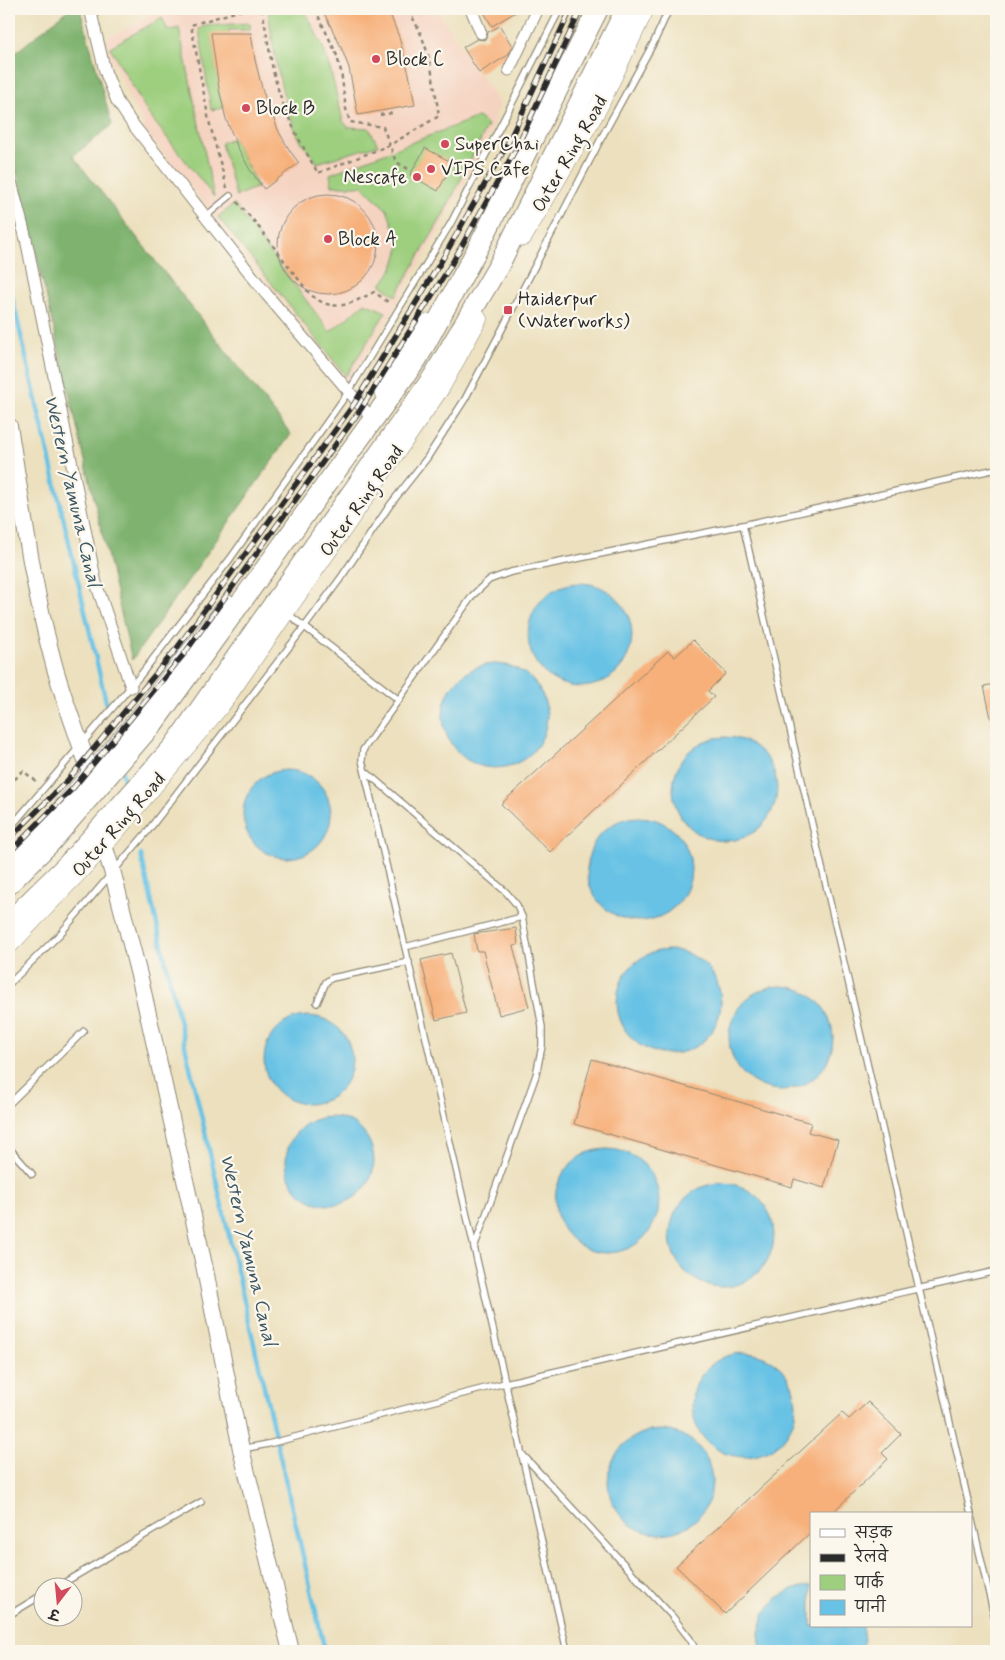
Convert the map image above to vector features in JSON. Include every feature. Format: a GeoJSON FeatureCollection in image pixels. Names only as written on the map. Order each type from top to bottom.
{"type":"FeatureCollection","features":[{"type":"Feature","properties":{"kind":"highway","name":"Outer Ring Road"},"geometry":{"type":"LineString","coordinates":[[9,884],[50,844],[155,721],[417,359],[478,248],[598,9]]}},
{"type":"Feature","properties":{"kind":"highway","name":"Outer Ring Road"},"geometry":{"type":"LineString","coordinates":[[9,922],[68,864],[174,746],[433,377],[499,265],[626,9]]}},
{"type":"Feature","properties":{"kind":"main road"},"geometry":{"type":"LineString","coordinates":[[9,870],[64,806],[90,772],[134,723],[200,641],[368,414],[428,322],[481,227],[591,9]]}},
{"type":"Feature","properties":{"kind":"main road","name":"Outer Ring Road"},"geometry":{"type":"LineString","coordinates":[[9,945],[104,846],[221,705],[441,387],[538,210],[599,106],[645,9]]}},
{"type":"Feature","properties":{"kind":"street"},"geometry":{"type":"LineString","coordinates":[[90,9],[105,71],[117,101],[131,122],[267,295],[368,414]]}},
{"type":"Feature","properties":{"kind":"street"},"geometry":{"type":"LineString","coordinates":[[471,9],[481,32]]}},
{"type":"Feature","properties":{"kind":"street"},"geometry":{"type":"LineString","coordinates":[[509,70],[538,9]]}},
{"type":"Feature","properties":{"kind":"street"},"geometry":{"type":"LineString","coordinates":[[9,174],[26,239],[96,583],[131,687]]}},
{"type":"Feature","properties":{"kind":"street"},"geometry":{"type":"LineString","coordinates":[[9,426],[40,607],[63,695],[90,772]]}},
{"type":"Feature","properties":{"kind":"street"},"geometry":{"type":"LineString","coordinates":[[104,846],[141,983],[242,1449],[291,1651]]}},
{"type":"Feature","properties":{"kind":"lane"},"geometry":{"type":"LineString","coordinates":[[9,830],[131,687],[230,559],[349,391],[451,223],[560,9]]}},
{"type":"Feature","properties":{"kind":"lane"},"geometry":{"type":"LineString","coordinates":[[9,984],[60,934],[147,832],[340,579],[390,504],[428,458],[465,399],[654,42],[669,9]]}},
{"type":"Feature","properties":{"kind":"lane"},"geometry":{"type":"LineString","coordinates":[[205,217],[230,196]]}},
{"type":"Feature","properties":{"kind":"lane"},"geometry":{"type":"LineString","coordinates":[[567,1651],[362,760],[363,750],[473,595],[489,580],[511,572],[743,525],[996,469]]}},
{"type":"Feature","properties":{"kind":"lane"},"geometry":{"type":"LineString","coordinates":[[743,525],[970,1512]]}},
{"type":"Feature","properties":{"kind":"lane"},"geometry":{"type":"LineString","coordinates":[[285,612],[399,700]]}},
{"type":"Feature","properties":{"kind":"lane"},"geometry":{"type":"LineString","coordinates":[[365,771],[506,892],[517,904],[522,917],[542,1027],[542,1046],[536,1075],[474,1248]]}},
{"type":"Feature","properties":{"kind":"lane"},"geometry":{"type":"LineString","coordinates":[[405,947],[522,917]]}},
{"type":"Feature","properties":{"kind":"lane"},"geometry":{"type":"LineString","coordinates":[[317,1002],[326,982],[332,978],[409,962]]}},
{"type":"Feature","properties":{"kind":"lane"},"geometry":{"type":"LineString","coordinates":[[9,1104],[84,1031]]}},
{"type":"Feature","properties":{"kind":"lane"},"geometry":{"type":"LineString","coordinates":[[9,1148],[32,1174]]}},
{"type":"Feature","properties":{"kind":"lane"},"geometry":{"type":"LineString","coordinates":[[242,1449],[292,1438],[505,1383],[996,1271]]}},
{"type":"Feature","properties":{"kind":"lane"},"geometry":{"type":"LineString","coordinates":[[521,1453],[672,1616],[690,1639],[696,1651]]}},
{"type":"Feature","properties":{"kind":"lane"},"geometry":{"type":"LineString","coordinates":[[72,1578],[201,1502]]}},
{"type":"Feature","properties":{"kind":"lane"},"geometry":{"type":"LineString","coordinates":[[972,1519],[996,1624]]}},
{"type":"Feature","properties":{"kind":"lane"},"geometry":{"type":"LineString","coordinates":[[9,1615],[32,1601]]}},
{"type":"Feature","properties":{"kind":"path"},"geometry":{"type":"LineString","coordinates":[[245,9],[191,25],[209,121],[230,196],[239,203],[254,221],[309,294],[319,302],[335,306],[348,305],[374,292],[398,309]]}},
{"type":"Feature","properties":{"kind":"path"},"geometry":{"type":"LineString","coordinates":[[262,9],[273,72],[286,111],[298,140],[318,173],[390,145],[439,116],[431,63],[416,21],[407,9]]}},
{"type":"Feature","properties":{"kind":"path"},"geometry":{"type":"LineString","coordinates":[[315,9],[336,53],[350,122],[383,127],[396,162],[412,170]]}},
{"type":"Feature","properties":{"kind":"path"},"geometry":{"type":"LineString","coordinates":[[380,115],[386,112],[392,113]]}},
{"type":"Feature","properties":{"kind":"path"},"geometry":{"type":"LineString","coordinates":[[9,785],[23,771],[44,789]]}},
{"type":"Feature","properties":{"kind":"shaded area"},"geometry":{"type":"Polygon","coordinates":[[[165,9],[436,9],[499,104],[491,132],[437,235],[349,384],[146,132],[103,40],[165,9]]]}},
{"type":"Feature","properties":{"kind":"green space"},"geometry":{"type":"Polygon","coordinates":[[[69,9],[80,9],[112,125],[73,156],[291,434],[132,660],[9,138],[9,58],[69,9]]]}},
{"type":"Feature","properties":{"kind":"green space"},"geometry":{"type":"Polygon","coordinates":[[[268,9],[304,9],[323,47],[343,121],[348,127],[369,128],[378,145],[317,163],[295,130],[285,101],[272,40],[268,9]]]}},
{"type":"Feature","properties":{"kind":"green space"},"geometry":{"type":"Polygon","coordinates":[[[162,18],[168,31],[179,28],[214,197],[149,115],[110,47],[162,18]]]}},
{"type":"Feature","properties":{"kind":"green space"},"geometry":{"type":"Polygon","coordinates":[[[250,23],[250,30],[229,30],[228,37],[212,38],[223,108],[211,110],[199,29],[205,26],[250,23]]]}},
{"type":"Feature","properties":{"kind":"green space"},"geometry":{"type":"Polygon","coordinates":[[[478,117],[488,125],[442,217],[396,296],[381,285],[393,268],[400,245],[387,210],[362,186],[332,186],[330,174],[478,117]]]}},
{"type":"Feature","properties":{"kind":"green space"},"geometry":{"type":"Polygon","coordinates":[[[233,138],[258,187],[236,196],[221,143],[233,138]]]}},
{"type":"Feature","properties":{"kind":"green space"},"geometry":{"type":"Polygon","coordinates":[[[234,204],[330,332],[365,303],[386,312],[346,376],[218,217],[234,204]]]}},
{"type":"Feature","properties":{"kind":"water"},"geometry":{"type":"Polygon","coordinates":[[[580,583],[600,587],[617,598],[628,615],[632,635],[628,655],[617,672],[600,683],[580,687],[560,683],[543,672],[532,655],[528,635],[532,615],[543,598],[560,587],[580,583]]]}},
{"type":"Feature","properties":{"kind":"water"},"geometry":{"type":"Polygon","coordinates":[[[495,664],[515,668],[532,679],[543,696],[547,716],[543,736],[532,753],[515,764],[495,768],[475,764],[458,753],[447,736],[443,716],[447,696],[458,679],[475,668],[495,664]]]}},
{"type":"Feature","properties":{"kind":"water"},"geometry":{"type":"Polygon","coordinates":[[[725,737],[745,741],[762,752],[773,769],[777,789],[773,809],[762,826],[745,837],[725,841],[705,837],[688,826],[677,809],[673,789],[677,769],[688,752],[705,741],[725,737]]]}},
{"type":"Feature","properties":{"kind":"water"},"geometry":{"type":"Polygon","coordinates":[[[287,770],[304,774],[318,783],[327,797],[331,814],[327,831],[318,845],[304,854],[287,858],[270,854],[256,845],[247,831],[243,814],[247,797],[256,783],[270,774],[287,770]]]}},
{"type":"Feature","properties":{"kind":"water"},"geometry":{"type":"Polygon","coordinates":[[[639,817],[659,821],[676,832],[687,849],[691,869],[687,889],[676,906],[659,917],[639,921],[619,917],[602,906],[591,889],[587,869],[591,849],[602,832],[619,821],[639,817]]]}},
{"type":"Feature","properties":{"kind":"water"},"geometry":{"type":"Polygon","coordinates":[[[669,950],[689,954],[706,965],[717,982],[721,1002],[717,1022],[706,1039],[689,1050],[669,1054],[649,1050],[632,1039],[621,1022],[617,1002],[621,982],[632,965],[649,954],[669,950]]]}},
{"type":"Feature","properties":{"kind":"water"},"geometry":{"type":"Polygon","coordinates":[[[781,986],[801,990],[818,1001],[829,1018],[833,1038],[829,1058],[818,1075],[801,1086],[781,1090],[761,1086],[744,1075],[733,1058],[729,1038],[733,1018],[744,1001],[761,990],[781,986]]]}},
{"type":"Feature","properties":{"kind":"water"},"geometry":{"type":"Polygon","coordinates":[[[308,1016],[325,1020],[339,1029],[348,1043],[352,1060],[348,1077],[339,1091],[325,1100],[308,1104],[291,1100],[277,1091],[268,1077],[264,1060],[268,1043],[277,1029],[291,1020],[308,1016]]]}},
{"type":"Feature","properties":{"kind":"water"},"geometry":{"type":"Polygon","coordinates":[[[330,1117],[347,1121],[361,1130],[370,1144],[374,1161],[370,1178],[361,1192],[347,1201],[330,1205],[313,1201],[299,1192],[290,1178],[286,1161],[290,1144],[299,1130],[313,1121],[330,1117]]]}},
{"type":"Feature","properties":{"kind":"water"},"geometry":{"type":"Polygon","coordinates":[[[607,1149],[627,1153],[644,1164],[655,1181],[659,1201],[655,1221],[644,1238],[627,1249],[607,1253],[587,1249],[570,1238],[559,1221],[555,1201],[559,1181],[570,1164],[587,1153],[607,1149]]]}},
{"type":"Feature","properties":{"kind":"water"},"geometry":{"type":"Polygon","coordinates":[[[722,1183],[742,1187],[759,1198],[770,1215],[774,1235],[770,1255],[759,1272],[742,1283],[722,1287],[702,1283],[685,1272],[674,1255],[670,1235],[674,1215],[685,1198],[702,1187],[722,1183]]]}},
{"type":"Feature","properties":{"kind":"water"},"geometry":{"type":"Polygon","coordinates":[[[744,1353],[764,1357],[781,1368],[792,1385],[796,1405],[792,1425],[781,1442],[764,1453],[744,1457],[724,1453],[707,1442],[696,1425],[692,1405],[696,1385],[707,1368],[724,1357],[744,1353]]]}},
{"type":"Feature","properties":{"kind":"water"},"geometry":{"type":"Polygon","coordinates":[[[660,1430],[680,1434],[697,1445],[708,1462],[712,1482],[708,1502],[697,1519],[680,1530],[660,1534],[640,1530],[623,1519],[612,1502],[608,1482],[612,1462],[623,1445],[640,1434],[660,1430]]]}},
{"type":"Feature","properties":{"kind":"water"},"geometry":{"type":"Polygon","coordinates":[[[810,1586],[810,1628],[862,1628],[864,1640],[861,1651],[761,1651],[759,1633],[764,1614],[777,1598],[794,1588],[810,1586]]]}},
{"type":"Feature","properties":{"kind":"building","name":"Block C"},"geometry":{"type":"Polygon","coordinates":[[[322,9],[388,9],[399,37],[415,105],[358,115],[349,68],[322,9]]]}},
{"type":"Feature","properties":{"kind":"building"},"geometry":{"type":"Polygon","coordinates":[[[482,9],[521,9],[492,26],[482,9]]]}},
{"type":"Feature","properties":{"kind":"building"},"geometry":{"type":"Polygon","coordinates":[[[500,26],[512,46],[508,55],[479,73],[463,47],[477,39],[484,40],[488,32],[500,26]]]}},
{"type":"Feature","properties":{"kind":"building","name":"Block B"},"geometry":{"type":"Polygon","coordinates":[[[211,33],[251,33],[263,92],[279,132],[299,163],[264,189],[250,170],[237,146],[226,119],[219,89],[211,33]]]}},
{"type":"Feature","properties":{"kind":"building","name":"VIPS Cafe"},"geometry":{"type":"Polygon","coordinates":[[[425,148],[453,163],[438,191],[410,175],[425,148]]]}},
{"type":"Feature","properties":{"kind":"building","name":"Block A"},"geometry":{"type":"Polygon","coordinates":[[[328,194],[347,197],[364,208],[375,225],[378,244],[375,263],[364,280],[347,291],[328,294],[309,291],[292,280],[281,263],[278,244],[281,225],[292,208],[309,197],[328,194]]]}},
{"type":"Feature","properties":{"kind":"building"},"geometry":{"type":"Polygon","coordinates":[[[693,640],[726,673],[708,691],[714,697],[550,852],[501,804],[668,651],[675,657],[693,640]]]}},
{"type":"Feature","properties":{"kind":"building"},"geometry":{"type":"Polygon","coordinates":[[[996,684],[996,718],[991,718],[984,686],[996,684]]]}},
{"type":"Feature","properties":{"kind":"building"},"geometry":{"type":"Polygon","coordinates":[[[516,928],[518,945],[513,946],[529,1007],[499,1015],[483,951],[477,951],[474,934],[516,928]]]}},
{"type":"Feature","properties":{"kind":"building"},"geometry":{"type":"Polygon","coordinates":[[[451,953],[466,1013],[436,1020],[421,960],[451,953]]]}},
{"type":"Feature","properties":{"kind":"building"},"geometry":{"type":"Polygon","coordinates":[[[592,1059],[811,1123],[808,1132],[838,1140],[824,1188],[794,1179],[792,1187],[574,1124],[592,1059]]]}},
{"type":"Feature","properties":{"kind":"building"},"geometry":{"type":"Polygon","coordinates":[[[868,1402],[901,1434],[882,1453],[888,1459],[833,1512],[810,1512],[810,1533],[725,1614],[676,1566],[842,1413],[849,1419],[868,1402]]]}},
{"type":"Feature","properties":{"kind":"waterway","name":"Western Yamuna Canal"},"geometry":{"type":"LineString","coordinates":[[9,284],[107,706]]}},
{"type":"Feature","properties":{"kind":"waterway","name":"Western Yamuna Canal"},"geometry":{"type":"LineString","coordinates":[[121,769],[126,787]]}},
{"type":"Feature","properties":{"kind":"waterway","name":"Western Yamuna Canal"},"geometry":{"type":"LineString","coordinates":[[141,855],[325,1651]]}},
{"type":"Feature","properties":{"kind":"railway"},"geometry":{"type":"LineString","coordinates":[[9,839],[67,781],[177,648],[354,404],[442,260],[508,143],[571,9]]}},
{"type":"Feature","properties":{"kind":"railway"},"geometry":{"type":"LineString","coordinates":[[9,853],[74,787],[184,654],[361,409],[451,265],[517,147],[581,9]]}},
{"type":"Feature","properties":{"kind":"place","name":"Block C"},"geometry":{"type":"Point","coordinates":[376,59]}},
{"type":"Feature","properties":{"kind":"place","name":"Block B"},"geometry":{"type":"Point","coordinates":[246,108]}},
{"type":"Feature","properties":{"kind":"place","name":"SuperChai"},"geometry":{"type":"Point","coordinates":[445,144]}},
{"type":"Feature","properties":{"kind":"place","name":"VIPS Cafe"},"geometry":{"type":"Point","coordinates":[431,169]}},
{"type":"Feature","properties":{"kind":"place","name":"Nescafe"},"geometry":{"type":"Point","coordinates":[417,177]}},
{"type":"Feature","properties":{"kind":"place","name":"Block A"},"geometry":{"type":"Point","coordinates":[328,239]}},
{"type":"Feature","properties":{"kind":"place","name":"Haiderpur (Waterworks)"},"geometry":{"type":"Point","coordinates":[508,310]}}]}
